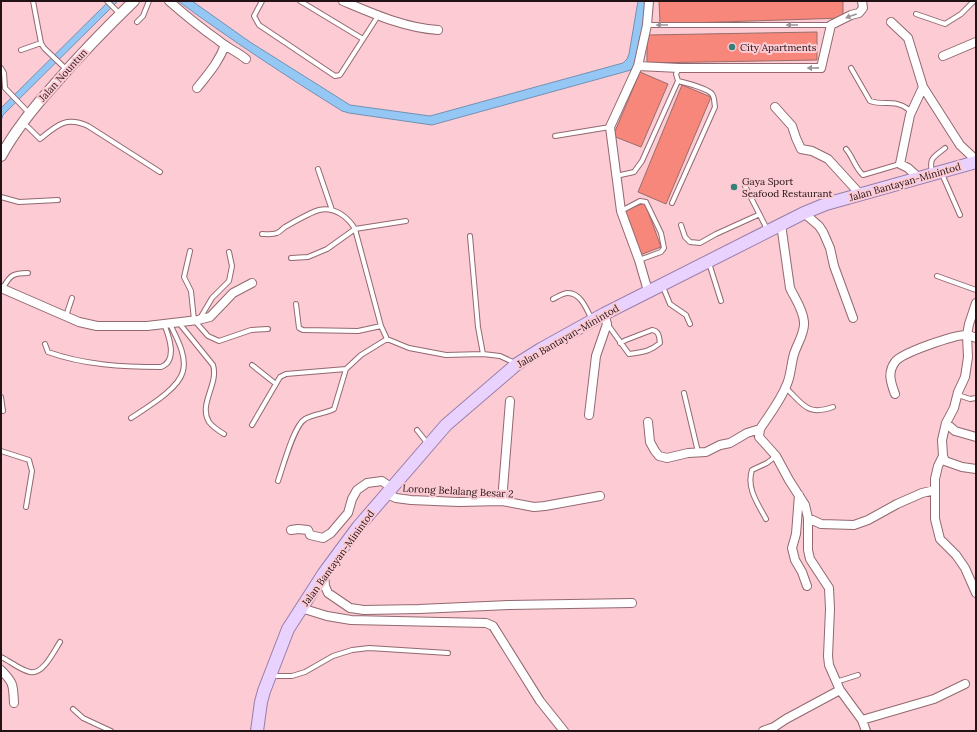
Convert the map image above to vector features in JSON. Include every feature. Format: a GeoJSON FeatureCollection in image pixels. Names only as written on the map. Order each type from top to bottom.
{"type":"FeatureCollection","features":[{"type":"Feature","properties":{"kind":"main road","name":"Jalan Bantayan-Minintod"},"geometry":{"type":"LineString","coordinates":[[257,731],[261,702],[269,676],[288,629],[324,573],[358,527],[429,444],[446,426],[517,364],[592,320],[605,319],[662,284],[804,212],[860,194],[975,163]]}},
{"type":"Feature","properties":{"kind":"street","name":"Jalan Nountun"},"geometry":{"type":"LineString","coordinates":[[1,156],[14,133],[29,113],[86,49],[117,11],[134,1]]}},
{"type":"Feature","properties":{"kind":"street"},"geometry":{"type":"LineString","coordinates":[[169,1],[203,30],[246,59]]}},
{"type":"Feature","properties":{"kind":"street"},"geometry":{"type":"LineString","coordinates":[[343,1],[378,16],[421,29],[438,30]]}},
{"type":"Feature","properties":{"kind":"street"},"geometry":{"type":"LineString","coordinates":[[648,292],[639,260],[621,210],[610,127],[638,66],[647,25],[650,1]]}},
{"type":"Feature","properties":{"kind":"street"},"geometry":{"type":"LineString","coordinates":[[638,66],[680,68],[821,68],[831,25],[851,15],[859,13],[863,8],[862,1]]}},
{"type":"Feature","properties":{"kind":"street"},"geometry":{"type":"LineString","coordinates":[[891,22],[908,38],[923,88],[960,145],[975,163]]}},
{"type":"Feature","properties":{"kind":"street"},"geometry":{"type":"LineString","coordinates":[[943,56],[976,42]]}},
{"type":"Feature","properties":{"kind":"street"},"geometry":{"type":"LineString","coordinates":[[197,88],[221,56],[225,45]]}},
{"type":"Feature","properties":{"kind":"street"},"geometry":{"type":"LineString","coordinates":[[919,178],[908,168],[900,164],[910,115],[923,88]]}},
{"type":"Feature","properties":{"kind":"street"},"geometry":{"type":"LineString","coordinates":[[775,107],[792,126],[801,149],[812,151],[828,158],[860,194]]}},
{"type":"Feature","properties":{"kind":"street"},"geometry":{"type":"LineString","coordinates":[[804,212],[819,226],[823,232],[830,248],[834,266],[853,318]]}},
{"type":"Feature","properties":{"kind":"street"},"geometry":{"type":"LineString","coordinates":[[781,224],[790,288],[800,308],[804,320],[804,328],[793,358],[786,388],[760,429],[759,437],[776,456],[785,474],[805,505],[808,518],[808,550],[810,559],[829,588],[829,665],[840,690],[862,720],[866,731]]}},
{"type":"Feature","properties":{"kind":"street"},"geometry":{"type":"LineString","coordinates":[[2,288],[80,322],[97,326],[147,326],[210,317],[233,293],[252,283]]}},
{"type":"Feature","properties":{"kind":"street"},"geometry":{"type":"LineString","coordinates":[[974,470],[945,461],[942,440],[946,423],[954,408],[958,392],[965,377],[968,357],[967,335],[976,303]]}},
{"type":"Feature","properties":{"kind":"street"},"geometry":{"type":"LineString","coordinates":[[589,415],[596,356],[605,319]]}},
{"type":"Feature","properties":{"kind":"street"},"geometry":{"type":"LineString","coordinates":[[895,394],[889,377],[892,366],[896,360],[922,347],[945,339],[967,335],[976,338]]}},
{"type":"Feature","properties":{"kind":"street"},"geometry":{"type":"LineString","coordinates":[[502,501],[510,401]]}},
{"type":"Feature","properties":{"kind":"street"},"geometry":{"type":"LineString","coordinates":[[648,422],[650,442],[659,456],[667,458],[698,452],[706,452],[720,445],[730,443],[747,433],[760,429]]}},
{"type":"Feature","properties":{"kind":"street"},"geometry":{"type":"LineString","coordinates":[[946,423],[955,431],[976,437]]}},
{"type":"Feature","properties":{"kind":"street"},"geometry":{"type":"LineString","coordinates":[[944,456],[936,472],[935,518],[940,539],[956,555],[976,593]]}},
{"type":"Feature","properties":{"kind":"street","name":"Lorong Belalang Besar 2"},"geometry":{"type":"LineString","coordinates":[[290,530],[308,530],[310,535],[323,538],[331,533],[348,513],[352,499],[357,490],[367,483],[382,482],[396,498],[411,500],[459,502],[502,501],[534,506],[545,506],[600,496]]}},
{"type":"Feature","properties":{"kind":"street"},"geometry":{"type":"LineString","coordinates":[[808,518],[821,524],[854,525],[868,520],[897,504],[922,493],[935,490]]}},
{"type":"Feature","properties":{"kind":"street"},"geometry":{"type":"LineString","coordinates":[[799,495],[796,534],[792,548],[795,560],[802,572],[807,586]]}},
{"type":"Feature","properties":{"kind":"street"},"geometry":{"type":"LineString","coordinates":[[324,573],[324,586],[328,593],[350,608],[364,610],[509,605],[632,603]]}},
{"type":"Feature","properties":{"kind":"street"},"geometry":{"type":"LineString","coordinates":[[301,608],[326,616],[351,620],[486,623],[493,626],[540,701],[564,731]]}},
{"type":"Feature","properties":{"kind":"street"},"geometry":{"type":"LineString","coordinates":[[1,670],[11,680],[14,687],[14,703]]}},
{"type":"Feature","properties":{"kind":"street"},"geometry":{"type":"LineString","coordinates":[[862,720],[934,699],[965,684]]}},
{"type":"Feature","properties":{"kind":"street"},"geometry":{"type":"LineString","coordinates":[[763,731],[774,727],[840,690]]}},
{"type":"Feature","properties":{"kind":"lane"},"geometry":{"type":"LineString","coordinates":[[33,1],[44,48],[67,70]]}},
{"type":"Feature","properties":{"kind":"lane"},"geometry":{"type":"LineString","coordinates":[[107,1],[117,11]]}},
{"type":"Feature","properties":{"kind":"lane"},"geometry":{"type":"LineString","coordinates":[[137,22],[143,16],[149,1]]}},
{"type":"Feature","properties":{"kind":"lane"},"geometry":{"type":"LineString","coordinates":[[262,1],[254,16],[259,25],[333,75],[340,75],[378,16]]}},
{"type":"Feature","properties":{"kind":"lane"},"geometry":{"type":"LineString","coordinates":[[300,1],[363,39]]}},
{"type":"Feature","properties":{"kind":"lane"},"geometry":{"type":"LineString","coordinates":[[916,14],[946,24],[961,14],[974,1]]}},
{"type":"Feature","properties":{"kind":"lane"},"geometry":{"type":"LineString","coordinates":[[647,25],[831,25]]}},
{"type":"Feature","properties":{"kind":"lane"},"geometry":{"type":"LineString","coordinates":[[21,50],[42,43]]}},
{"type":"Feature","properties":{"kind":"lane"},"geometry":{"type":"LineString","coordinates":[[1,68],[4,73],[5,88],[29,113]]}},
{"type":"Feature","properties":{"kind":"lane"},"geometry":{"type":"LineString","coordinates":[[616,176],[634,172],[638,166],[678,81],[676,74],[680,68]]}},
{"type":"Feature","properties":{"kind":"lane"},"geometry":{"type":"LineString","coordinates":[[851,68],[870,101],[875,103],[897,103],[908,109],[910,115]]}},
{"type":"Feature","properties":{"kind":"lane"},"geometry":{"type":"LineString","coordinates":[[672,203],[715,107],[714,98],[711,93],[678,81]]}},
{"type":"Feature","properties":{"kind":"lane"},"geometry":{"type":"LineString","coordinates":[[22,123],[40,139],[59,125],[77,121],[88,126],[160,172]]}},
{"type":"Feature","properties":{"kind":"lane"},"geometry":{"type":"LineString","coordinates":[[555,136],[610,127]]}},
{"type":"Feature","properties":{"kind":"lane"},"geometry":{"type":"LineString","coordinates":[[945,148],[934,157],[930,163],[960,215]]}},
{"type":"Feature","properties":{"kind":"lane"},"geometry":{"type":"LineString","coordinates":[[846,149],[858,171],[864,175],[900,164]]}},
{"type":"Feature","properties":{"kind":"lane"},"geometry":{"type":"LineString","coordinates":[[318,169],[332,210]]}},
{"type":"Feature","properties":{"kind":"lane"},"geometry":{"type":"LineString","coordinates":[[745,186],[758,215],[768,231]]}},
{"type":"Feature","properties":{"kind":"lane"},"geometry":{"type":"LineString","coordinates":[[1,197],[19,202],[58,200]]}},
{"type":"Feature","properties":{"kind":"lane"},"geometry":{"type":"LineString","coordinates":[[621,210],[640,201],[646,202],[661,233],[664,248],[661,252],[639,260]]}},
{"type":"Feature","properties":{"kind":"lane"},"geometry":{"type":"LineString","coordinates":[[262,234],[277,233],[290,224],[319,210],[332,210],[343,215],[350,221],[355,229],[381,326],[387,339],[409,348],[446,355],[483,354],[500,356],[517,364]]}},
{"type":"Feature","properties":{"kind":"lane"},"geometry":{"type":"LineString","coordinates":[[681,225],[685,237],[690,242],[700,243],[758,215]]}},
{"type":"Feature","properties":{"kind":"lane"},"geometry":{"type":"LineString","coordinates":[[291,258],[308,257],[327,249],[355,229],[406,221]]}},
{"type":"Feature","properties":{"kind":"lane"},"geometry":{"type":"LineString","coordinates":[[470,236],[478,327],[483,354]]}},
{"type":"Feature","properties":{"kind":"lane"},"geometry":{"type":"LineString","coordinates":[[190,251],[184,278],[191,291],[196,320],[208,336],[219,341],[251,330],[268,329]]}},
{"type":"Feature","properties":{"kind":"lane"},"geometry":{"type":"LineString","coordinates":[[196,320],[212,298],[229,281],[232,266],[228,252]]}},
{"type":"Feature","properties":{"kind":"lane"},"geometry":{"type":"LineString","coordinates":[[708,261],[722,301]]}},
{"type":"Feature","properties":{"kind":"lane"},"geometry":{"type":"LineString","coordinates":[[2,288],[12,275],[28,273]]}},
{"type":"Feature","properties":{"kind":"lane"},"geometry":{"type":"LineString","coordinates":[[938,276],[976,290]]}},
{"type":"Feature","properties":{"kind":"lane"},"geometry":{"type":"LineString","coordinates":[[662,284],[670,304],[686,314],[690,324]]}},
{"type":"Feature","properties":{"kind":"lane"},"geometry":{"type":"LineString","coordinates":[[553,299],[567,292],[574,294],[581,299],[592,320]]}},
{"type":"Feature","properties":{"kind":"lane"},"geometry":{"type":"LineString","coordinates":[[66,317],[72,298]]}},
{"type":"Feature","properties":{"kind":"lane"},"geometry":{"type":"LineString","coordinates":[[296,304],[299,328],[302,330],[358,331],[381,326]]}},
{"type":"Feature","properties":{"kind":"lane"},"geometry":{"type":"LineString","coordinates":[[605,319],[620,343],[629,354],[648,351],[660,343],[659,334],[652,330],[620,343]]}},
{"type":"Feature","properties":{"kind":"lane"},"geometry":{"type":"LineString","coordinates":[[179,322],[213,365],[215,379],[206,404],[207,412],[209,422],[214,428],[224,434]]}},
{"type":"Feature","properties":{"kind":"lane"},"geometry":{"type":"LineString","coordinates":[[45,344],[48,352],[64,358],[128,367],[161,367],[169,362],[171,353],[167,324]]}},
{"type":"Feature","properties":{"kind":"lane"},"geometry":{"type":"LineString","coordinates":[[131,418],[164,396],[183,371],[183,357],[179,343],[167,324]]}},
{"type":"Feature","properties":{"kind":"lane"},"geometry":{"type":"LineString","coordinates":[[278,481],[296,429],[304,419],[326,413],[334,409],[346,369],[361,355],[387,339]]}},
{"type":"Feature","properties":{"kind":"lane"},"geometry":{"type":"LineString","coordinates":[[252,365],[276,384]]}},
{"type":"Feature","properties":{"kind":"lane"},"geometry":{"type":"LineString","coordinates":[[252,425],[280,377],[286,374],[346,369]]}},
{"type":"Feature","properties":{"kind":"lane"},"geometry":{"type":"LineString","coordinates":[[786,388],[808,409],[822,410],[833,407]]}},
{"type":"Feature","properties":{"kind":"lane"},"geometry":{"type":"LineString","coordinates":[[958,392],[961,396],[970,399],[976,398]]}},
{"type":"Feature","properties":{"kind":"lane"},"geometry":{"type":"LineString","coordinates":[[684,393],[698,452]]}},
{"type":"Feature","properties":{"kind":"lane"},"geometry":{"type":"LineString","coordinates":[[1,396],[2,411]]}},
{"type":"Feature","properties":{"kind":"lane"},"geometry":{"type":"LineString","coordinates":[[417,430],[429,444]]}},
{"type":"Feature","properties":{"kind":"lane"},"geometry":{"type":"LineString","coordinates":[[1,451],[29,460],[32,472],[26,507]]}},
{"type":"Feature","properties":{"kind":"lane"},"geometry":{"type":"LineString","coordinates":[[766,519],[751,488],[750,476],[752,470],[776,456]]}},
{"type":"Feature","properties":{"kind":"lane"},"geometry":{"type":"LineString","coordinates":[[1,657],[28,672],[35,672],[41,669],[60,642]]}},
{"type":"Feature","properties":{"kind":"lane"},"geometry":{"type":"LineString","coordinates":[[269,676],[292,676],[305,672],[333,656],[352,650],[369,648],[448,653]]}},
{"type":"Feature","properties":{"kind":"lane"},"geometry":{"type":"LineString","coordinates":[[836,682],[858,675]]}},
{"type":"Feature","properties":{"kind":"lane"},"geometry":{"type":"LineString","coordinates":[[73,709],[83,718],[111,731]]}},
{"type":"Feature","properties":{"kind":"water"},"geometry":{"type":"Polygon","coordinates":[[[109,1],[118,1],[3,115],[1,121],[1,108],[109,1]]]}},
{"type":"Feature","properties":{"kind":"water"},"geometry":{"type":"Polygon","coordinates":[[[178,1],[192,1],[250,42],[350,105],[430,116],[623,63],[629,54],[638,1],[647,1],[637,60],[631,70],[432,125],[342,111],[259,58],[178,1]]]}},
{"type":"Feature","properties":{"kind":"building","name":"City Apartments"},"geometry":{"type":"Polygon","coordinates":[[[659,1],[843,1],[843,18],[660,24],[659,1]]]}},
{"type":"Feature","properties":{"kind":"building","name":"City Apartments"},"geometry":{"type":"Polygon","coordinates":[[[817,32],[817,60],[647,63],[647,35],[817,32]]]}},
{"type":"Feature","properties":{"kind":"building"},"geometry":{"type":"Polygon","coordinates":[[[640,72],[668,84],[641,147],[613,136],[640,72]]]}},
{"type":"Feature","properties":{"kind":"building"},"geometry":{"type":"Polygon","coordinates":[[[682,85],[711,97],[666,204],[638,192],[682,85]]]}},
{"type":"Feature","properties":{"kind":"building"},"geometry":{"type":"Polygon","coordinates":[[[645,203],[661,247],[640,255],[624,210],[645,203]]]}},
{"type":"Feature","properties":{"kind":"place","name":"City Apartments"},"geometry":{"type":"Point","coordinates":[732,47]}},
{"type":"Feature","properties":{"kind":"place","name":"Gaya Sport Seafood Restaurant"},"geometry":{"type":"Point","coordinates":[734,187]}}]}
